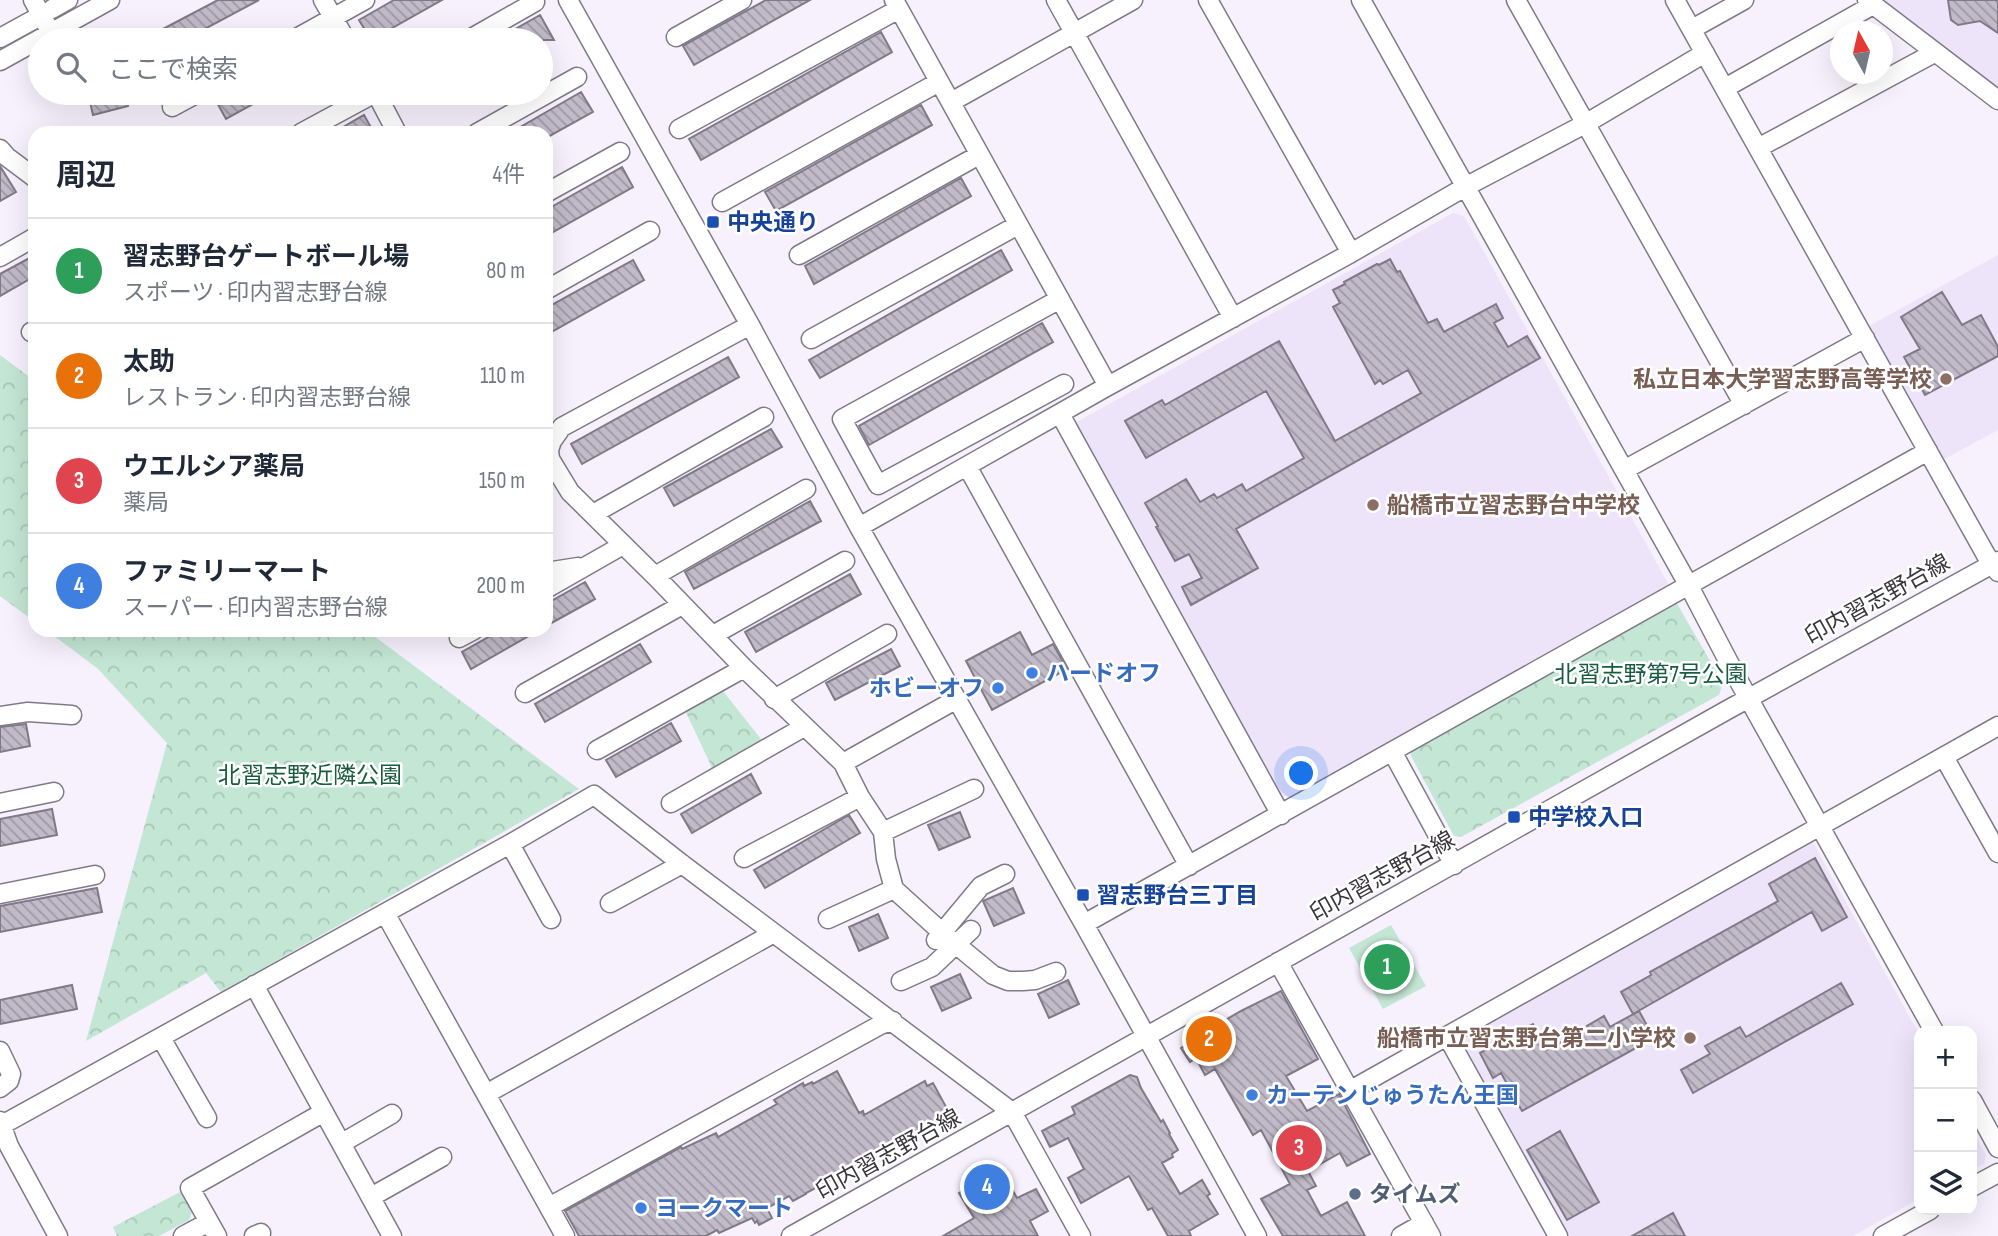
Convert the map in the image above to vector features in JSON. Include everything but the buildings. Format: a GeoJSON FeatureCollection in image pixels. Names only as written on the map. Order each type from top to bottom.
{"type":"FeatureCollection","features":[{"type":"Feature","properties":{"kind":"street"},"geometry":{"type":"LineString","coordinates":[[33,0],[48,28]]}},
{"type":"Feature","properties":{"kind":"street"},"geometry":{"type":"LineString","coordinates":[[60,28],[110,0]]}},
{"type":"Feature","properties":{"kind":"street"},"geometry":{"type":"LineString","coordinates":[[323,0],[339,28]]}},
{"type":"Feature","properties":{"kind":"street"},"geometry":{"type":"LineString","coordinates":[[315,28],[365,0]]}},
{"type":"Feature","properties":{"kind":"street"},"geometry":{"type":"LineString","coordinates":[[568,0],[750,325],[859,527],[1257,1236]]}},
{"type":"Feature","properties":{"kind":"street"},"geometry":{"type":"LineString","coordinates":[[676,37],[742,0]]}},
{"type":"Feature","properties":{"kind":"street"},"geometry":{"type":"LineString","coordinates":[[1056,0],[1233,318]]}},
{"type":"Feature","properties":{"kind":"street"},"geometry":{"type":"LineString","coordinates":[[951,102],[1133,0]]}},
{"type":"Feature","properties":{"kind":"street"},"geometry":{"type":"LineString","coordinates":[[1208,0],[1352,253]]}},
{"type":"Feature","properties":{"kind":"street"},"geometry":{"type":"LineString","coordinates":[[1361,0],[1931,1026]]}},
{"type":"Feature","properties":{"kind":"street"},"geometry":{"type":"LineString","coordinates":[[1516,0],[1744,405]]}},
{"type":"Feature","properties":{"kind":"street"},"geometry":{"type":"LineString","coordinates":[[1675,0],[1986,555],[1996,565]]}},
{"type":"Feature","properties":{"kind":"street"},"geometry":{"type":"LineString","coordinates":[[1692,29],[1744,0]]}},
{"type":"Feature","properties":{"kind":"street"},"geometry":{"type":"LineString","coordinates":[[489,28],[536,2]]}},
{"type":"Feature","properties":{"kind":"street"},"geometry":{"type":"LineString","coordinates":[[1725,88],[1870,2],[1998,100]]}},
{"type":"Feature","properties":{"kind":"street"},"geometry":{"type":"LineString","coordinates":[[679,129],[897,4],[1108,386]]}},
{"type":"Feature","properties":{"kind":"street"},"geometry":{"type":"LineString","coordinates":[[0,38],[33,20]]}},
{"type":"Feature","properties":{"kind":"street"},"geometry":{"type":"LineString","coordinates":[[0,61],[28,46]]}},
{"type":"Feature","properties":{"kind":"street"},"geometry":{"type":"LineString","coordinates":[[859,527],[1108,386],[1352,253],[1465,187],[1585,124],[1705,53]]}},
{"type":"Feature","properties":{"kind":"street"},"geometry":{"type":"LineString","coordinates":[[1758,149],[1934,53]]}},
{"type":"Feature","properties":{"kind":"street"},"geometry":{"type":"LineString","coordinates":[[553,90],[577,76]]}},
{"type":"Feature","properties":{"kind":"street"},"geometry":{"type":"LineString","coordinates":[[722,202],[939,82]]}},
{"type":"Feature","properties":{"kind":"street"},"geometry":{"type":"LineString","coordinates":[[172,107],[176,105]]}},
{"type":"Feature","properties":{"kind":"street"},"geometry":{"type":"LineString","coordinates":[[314,126],[354,105]]}},
{"type":"Feature","properties":{"kind":"street"},"geometry":{"type":"LineString","coordinates":[[382,105],[393,126]]}},
{"type":"Feature","properties":{"kind":"street"},"geometry":{"type":"LineString","coordinates":[[489,126],[526,105]]}},
{"type":"Feature","properties":{"kind":"street"},"geometry":{"type":"LineString","coordinates":[[0,149],[28,173]]}},
{"type":"Feature","properties":{"kind":"street"},"geometry":{"type":"LineString","coordinates":[[553,189],[621,152]]}},
{"type":"Feature","properties":{"kind":"street"},"geometry":{"type":"LineString","coordinates":[[799,255],[979,155]]}},
{"type":"Feature","properties":{"kind":"street"},"geometry":{"type":"LineString","coordinates":[[811,339],[1018,225]]}},
{"type":"Feature","properties":{"kind":"street"},"geometry":{"type":"LineString","coordinates":[[553,286],[650,231]]}},
{"type":"Feature","properties":{"kind":"street"},"geometry":{"type":"LineString","coordinates":[[0,257],[28,241]]}},
{"type":"Feature","properties":{"kind":"street"},"geometry":{"type":"LineString","coordinates":[[1060,299],[842,419],[878,485],[1064,384]]}},
{"type":"Feature","properties":{"kind":"street"},"geometry":{"type":"LineString","coordinates":[[553,441],[562,427],[750,325]]}},
{"type":"Feature","properties":{"kind":"street"},"geometry":{"type":"LineString","coordinates":[[1624,470],[1865,338]]}},
{"type":"Feature","properties":{"kind":"street"},"geometry":{"type":"LineString","coordinates":[[1060,414],[1282,815]]}},
{"type":"Feature","properties":{"kind":"street"},"geometry":{"type":"LineString","coordinates":[[593,514],[764,417]]}},
{"type":"Feature","properties":{"kind":"street"},"geometry":{"type":"LineString","coordinates":[[1084,925],[1928,451]]}},
{"type":"Feature","properties":{"kind":"street"},"geometry":{"type":"LineString","coordinates":[[553,464],[570,492],[774,699],[843,763],[860,797],[883,832],[886,859],[894,889],[945,939],[993,975],[1008,981],[1035,980],[1056,972]]}},
{"type":"Feature","properties":{"kind":"street"},"geometry":{"type":"LineString","coordinates":[[967,466],[1189,866]]}},
{"type":"Feature","properties":{"kind":"street"},"geometry":{"type":"LineString","coordinates":[[654,576],[806,489]]}},
{"type":"Feature","properties":{"kind":"street"},"geometry":{"type":"LineString","coordinates":[[553,585],[623,545]]}},
{"type":"Feature","properties":{"kind":"street"},"geometry":{"type":"LineString","coordinates":[[713,635],[845,561]]}},
{"type":"Feature","properties":{"kind":"street"},"geometry":{"type":"LineString","coordinates":[[553,571],[588,565]]}},
{"type":"Feature","properties":{"kind":"street","name":"印内習志野台線"},"geometry":{"type":"LineString","coordinates":[[791,1236],[1749,698],[1996,565]]}},
{"type":"Feature","properties":{"kind":"street"},"geometry":{"type":"LineString","coordinates":[[525,693],[682,605]]}},
{"type":"Feature","properties":{"kind":"street"},"geometry":{"type":"LineString","coordinates":[[774,699],[887,634]]}},
{"type":"Feature","properties":{"kind":"street"},"geometry":{"type":"LineString","coordinates":[[597,750],[744,668]]}},
{"type":"Feature","properties":{"kind":"street"},"geometry":{"type":"LineString","coordinates":[[843,763],[957,699]]}},
{"type":"Feature","properties":{"kind":"street"},"geometry":{"type":"LineString","coordinates":[[0,716],[27,712],[72,715]]}},
{"type":"Feature","properties":{"kind":"street"},"geometry":{"type":"LineString","coordinates":[[1351,1090],[1998,726]]}},
{"type":"Feature","properties":{"kind":"street"},"geometry":{"type":"LineString","coordinates":[[671,803],[804,727]]}},
{"type":"Feature","properties":{"kind":"street"},"geometry":{"type":"LineString","coordinates":[[1393,753],[1454,865]]}},
{"type":"Feature","properties":{"kind":"street"},"geometry":{"type":"LineString","coordinates":[[1944,757],[1998,853]]}},
{"type":"Feature","properties":{"kind":"street"},"geometry":{"type":"LineString","coordinates":[[883,832],[974,789]]}},
{"type":"Feature","properties":{"kind":"street"},"geometry":{"type":"LineString","coordinates":[[0,803],[54,792]]}},
{"type":"Feature","properties":{"kind":"street"},"geometry":{"type":"LineString","coordinates":[[58,1236],[9,1146],[1,1124],[161,1038],[594,795],[1012,1112],[1080,1236]]}},
{"type":"Feature","properties":{"kind":"street"},"geometry":{"type":"LineString","coordinates":[[744,858],[860,797]]}},
{"type":"Feature","properties":{"kind":"street"},"geometry":{"type":"LineString","coordinates":[[510,844],[551,919]]}},
{"type":"Feature","properties":{"kind":"street"},"geometry":{"type":"LineString","coordinates":[[610,903],[682,864]]}},
{"type":"Feature","properties":{"kind":"street"},"geometry":{"type":"LineString","coordinates":[[901,981],[932,967],[945,939],[981,886],[1005,874]]}},
{"type":"Feature","properties":{"kind":"street"},"geometry":{"type":"LineString","coordinates":[[0,894],[95,875]]}},
{"type":"Feature","properties":{"kind":"street"},"geometry":{"type":"LineString","coordinates":[[828,919],[894,889]]}},
{"type":"Feature","properties":{"kind":"street"},"geometry":{"type":"LineString","coordinates":[[385,913],[565,1236]]}},
{"type":"Feature","properties":{"kind":"street"},"geometry":{"type":"LineString","coordinates":[[945,939],[971,930]]}},
{"type":"Feature","properties":{"kind":"street"},"geometry":{"type":"LineString","coordinates":[[486,1094],[774,933]]}},
{"type":"Feature","properties":{"kind":"street"},"geometry":{"type":"LineString","coordinates":[[1278,962],[1428,1230],[1401,1236]]}},
{"type":"Feature","properties":{"kind":"street"},"geometry":{"type":"LineString","coordinates":[[254,985],[393,1236]]}},
{"type":"Feature","properties":{"kind":"street"},"geometry":{"type":"LineString","coordinates":[[549,1207],[880,1025],[892,1021]]}},
{"type":"Feature","properties":{"kind":"street"},"geometry":{"type":"LineString","coordinates":[[1447,1036],[1558,1236]]}},
{"type":"Feature","properties":{"kind":"street"},"geometry":{"type":"LineString","coordinates":[[161,1038],[207,1118]]}},
{"type":"Feature","properties":{"kind":"street"},"geometry":{"type":"LineString","coordinates":[[0,1051],[11,1074],[9,1081],[0,1088]]}},
{"type":"Feature","properties":{"kind":"street"},"geometry":{"type":"LineString","coordinates":[[1977,1109],[1998,1148]]}},
{"type":"Feature","properties":{"kind":"street"},"geometry":{"type":"LineString","coordinates":[[183,1236],[213,1229],[190,1188],[324,1112]]}},
{"type":"Feature","properties":{"kind":"street"},"geometry":{"type":"LineString","coordinates":[[342,1143],[392,1115]]}},
{"type":"Feature","properties":{"kind":"street"},"geometry":{"type":"LineString","coordinates":[[371,1197],[442,1157]]}},
{"type":"Feature","properties":{"kind":"street"},"geometry":{"type":"LineString","coordinates":[[1977,1184],[1998,1172]]}},
{"type":"Feature","properties":{"kind":"street"},"geometry":{"type":"LineString","coordinates":[[1887,1235],[1921,1215]]}},
{"type":"Feature","properties":{"kind":"shaded area"},"geometry":{"type":"Polygon","coordinates":[[[1878,0],[1998,0],[1998,88],[1878,0]]]}},
{"type":"Feature","properties":{"kind":"shaded area","name":"船橋市立習志野台中学校"},"geometry":{"type":"Polygon","coordinates":[[[1453,213],[1464,216],[1670,587],[1293,798],[1281,795],[1075,423],[1453,213]]]}},
{"type":"Feature","properties":{"kind":"shaded area","name":"私立日本大学習志野高等学校"},"geometry":{"type":"Polygon","coordinates":[[[1998,255],[1998,430],[1939,462],[1867,327],[1998,255]]]}},
{"type":"Feature","properties":{"kind":"shaded area","name":"船橋市立習志野台第二小学校"},"geometry":{"type":"Polygon","coordinates":[[[1811,839],[1915,1026],[1914,1202],[1853,1236],[1566,1236],[1458,1042],[1462,1035],[1811,839]]]}},
{"type":"Feature","properties":{"kind":"shaded area"},"geometry":{"type":"Polygon","coordinates":[[[1977,1138],[1986,1155],[1984,1164],[1977,1168],[1977,1138]]]}},
{"type":"Feature","properties":{"kind":"green space"},"geometry":{"type":"Polygon","coordinates":[[[0,355],[28,376],[28,617],[0,596],[0,355]]]}},
{"type":"Feature","properties":{"kind":"green space","name":"北習志野第7号公園"},"geometry":{"type":"Polygon","coordinates":[[[1676,602],[1723,683],[1719,695],[1461,837],[1454,836],[1411,756],[1411,748],[1676,602]]]}},
{"type":"Feature","properties":{"kind":"green space","name":"北習志野近隣公園"},"geometry":{"type":"Polygon","coordinates":[[[55,637],[375,637],[579,789],[221,992],[206,973],[86,1041],[167,743],[97,668],[55,637]]]}},
{"type":"Feature","properties":{"kind":"green space"},"geometry":{"type":"Polygon","coordinates":[[[719,686],[761,739],[713,770],[684,708],[719,686]]]}},
{"type":"Feature","properties":{"kind":"green space"},"geometry":{"type":"Polygon","coordinates":[[[1391,925],[1426,986],[1383,1009],[1349,948],[1391,925]]]}},
{"type":"Feature","properties":{"kind":"green space"},"geometry":{"type":"Polygon","coordinates":[[[180,1192],[192,1212],[189,1220],[159,1236],[117,1236],[113,1227],[180,1192]]]}},
{"type":"Feature","properties":{"kind":"place","name":"中央通り"},"geometry":{"type":"Point","coordinates":[713,222]}},
{"type":"Feature","properties":{"kind":"place","name":"私立日本大学習志野高等学校"},"geometry":{"type":"Point","coordinates":[1946,379]}},
{"type":"Feature","properties":{"kind":"place","name":"船橋市立習志野台中学校"},"geometry":{"type":"Point","coordinates":[1373,505]}},
{"type":"Feature","properties":{"kind":"place","name":"ハードオフ"},"geometry":{"type":"Point","coordinates":[1032,673]}},
{"type":"Feature","properties":{"kind":"place","name":"ホビーオフ"},"geometry":{"type":"Point","coordinates":[998,688]}},
{"type":"Feature","properties":{"kind":"place","name":"中学校入口"},"geometry":{"type":"Point","coordinates":[1514,817]}},
{"type":"Feature","properties":{"kind":"place","name":"習志野台三丁目"},"geometry":{"type":"Point","coordinates":[1083,895]}},
{"type":"Feature","properties":{"kind":"place","name":"習志野台ゲートボール場"},"geometry":{"type":"Point","coordinates":[1387,967]}},
{"type":"Feature","properties":{"kind":"place","name":"船橋市立習志野台第二小学校"},"geometry":{"type":"Point","coordinates":[1690,1038]}},
{"type":"Feature","properties":{"kind":"place","name":"太助"},"geometry":{"type":"Point","coordinates":[1209,1039]}},
{"type":"Feature","properties":{"kind":"place","name":"カーテンじゅうたん王国"},"geometry":{"type":"Point","coordinates":[1252,1095]}},
{"type":"Feature","properties":{"kind":"place","name":"ウエルシア薬局"},"geometry":{"type":"Point","coordinates":[1299,1148]}},
{"type":"Feature","properties":{"kind":"place","name":"ファミリーマート"},"geometry":{"type":"Point","coordinates":[987,1187]}},
{"type":"Feature","properties":{"kind":"place","name":"タイムズ"},"geometry":{"type":"Point","coordinates":[1355,1194]}},
{"type":"Feature","properties":{"kind":"place","name":"ヨークマート"},"geometry":{"type":"Point","coordinates":[641,1208]}}]}
